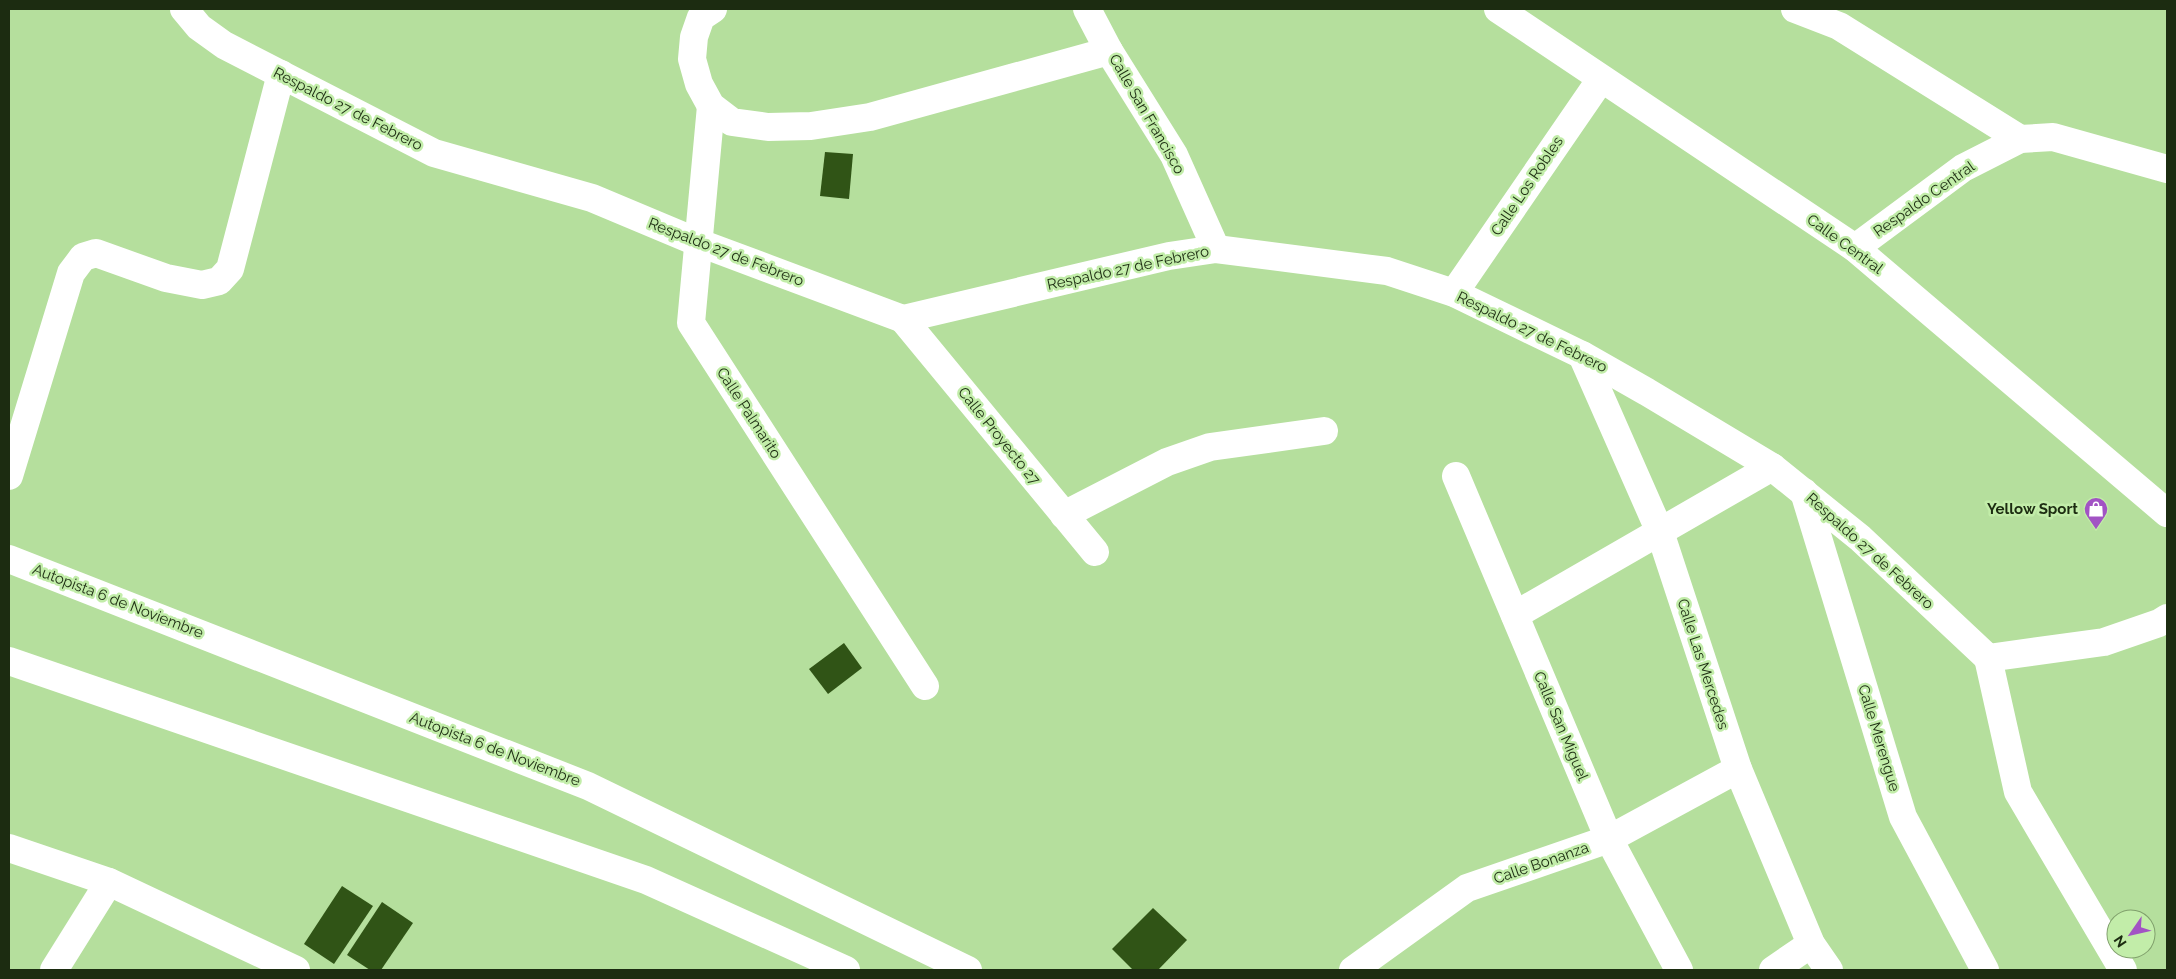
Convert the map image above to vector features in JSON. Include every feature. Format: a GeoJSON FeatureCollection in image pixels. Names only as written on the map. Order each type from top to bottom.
{"type":"FeatureCollection","features":[{"type":"Feature","properties":{"kind":"main road","name":"Respaldo 27 de Febrero"},"geometry":{"type":"LineString","coordinates":[[184,9],[199,27],[224,45],[434,152],[592,198],[697,242],[903,319],[1159,259],[1216,249],[1387,271],[1454,293],[1582,355],[1772,467],[1860,538],[1988,658]]}},
{"type":"Feature","properties":{"kind":"main road"},"geometry":{"type":"LineString","coordinates":[[713,9],[700,18],[694,38],[692,59],[699,84],[711,106],[732,122],[768,127],[811,126],[870,116],[1110,51]]}},
{"type":"Feature","properties":{"kind":"main road","name":"Calle San Francisco"},"geometry":{"type":"LineString","coordinates":[[1087,9],[1110,51],[1174,155],[1216,249]]}},
{"type":"Feature","properties":{"kind":"main road","name":"Calle Central"},"geometry":{"type":"LineString","coordinates":[[1498,9],[1855,248],[2167,513]]}},
{"type":"Feature","properties":{"kind":"main road"},"geometry":{"type":"LineString","coordinates":[[1796,9],[1839,26],[2020,139]]}},
{"type":"Feature","properties":{"kind":"main road"},"geometry":{"type":"LineString","coordinates":[[9,476],[71,273],[83,257],[96,254],[166,278],[202,285],[219,280],[230,269],[281,74]]}},
{"type":"Feature","properties":{"kind":"main road","name":"Calle Los Robles"},"geometry":{"type":"LineString","coordinates":[[1454,293],[1601,79]]}},
{"type":"Feature","properties":{"kind":"main road","name":"Calle Palmarito"},"geometry":{"type":"LineString","coordinates":[[711,106],[691,323],[925,686]]}},
{"type":"Feature","properties":{"kind":"main road","name":"Respaldo Central"},"geometry":{"type":"LineString","coordinates":[[1855,248],[1963,168],[2020,139],[2053,137],[2167,169]]}},
{"type":"Feature","properties":{"kind":"main road","name":"Calle Proyecto 27"},"geometry":{"type":"LineString","coordinates":[[903,319],[1095,552]]}},
{"type":"Feature","properties":{"kind":"main road","name":"Calle Las Mercedes"},"geometry":{"type":"LineString","coordinates":[[1582,355],[1660,532],[1738,768],[1811,944],[1829,970]]}},
{"type":"Feature","properties":{"kind":"main road"},"geometry":{"type":"LineString","coordinates":[[1064,514],[1168,462],[1210,447],[1324,431]]}},
{"type":"Feature","properties":{"kind":"main road"},"geometry":{"type":"LineString","coordinates":[[1515,616],[1772,467]]}},
{"type":"Feature","properties":{"kind":"main road","name":"Calle San Miguel"},"geometry":{"type":"LineString","coordinates":[[1456,476],[1609,839],[1679,970]]}},
{"type":"Feature","properties":{"kind":"main road","name":"Calle Merengue"},"geometry":{"type":"LineString","coordinates":[[1804,492],[1903,817],[1985,970]]}},
{"type":"Feature","properties":{"kind":"main road","name":"Autopista 6 de Noviembre"},"geometry":{"type":"LineString","coordinates":[[9,558],[588,786],[968,970]]}},
{"type":"Feature","properties":{"kind":"main road"},"geometry":{"type":"LineString","coordinates":[[2123,970],[2018,792],[1988,658],[2104,642],[2164,625]]}},
{"type":"Feature","properties":{"kind":"main road"},"geometry":{"type":"LineString","coordinates":[[9,661],[646,880],[839,968]]}},
{"type":"Feature","properties":{"kind":"main road","name":"Calle Bonanza"},"geometry":{"type":"LineString","coordinates":[[1353,970],[1467,888],[1609,839],[1738,768]]}},
{"type":"Feature","properties":{"kind":"main road"},"geometry":{"type":"LineString","coordinates":[[9,848],[109,882],[296,970]]}},
{"type":"Feature","properties":{"kind":"main road"},"geometry":{"type":"LineString","coordinates":[[54,970],[109,882]]}},
{"type":"Feature","properties":{"kind":"main road"},"geometry":{"type":"LineString","coordinates":[[1773,970],[1811,944]]}},
{"type":"Feature","properties":{"kind":"building"},"geometry":{"type":"Polygon","coordinates":[[[825,152],[853,154],[849,199],[820,196],[825,152]]]}},
{"type":"Feature","properties":{"kind":"building"},"geometry":{"type":"Polygon","coordinates":[[[844,643],[862,668],[828,694],[809,669],[844,643]]]}},
{"type":"Feature","properties":{"kind":"building"},"geometry":{"type":"Polygon","coordinates":[[[342,886],[373,906],[334,964],[304,944],[342,886]]]}},
{"type":"Feature","properties":{"kind":"building"},"geometry":{"type":"Polygon","coordinates":[[[382,902],[413,923],[381,970],[370,970],[347,955],[382,902]]]}},
{"type":"Feature","properties":{"kind":"building"},"geometry":{"type":"Polygon","coordinates":[[[1153,908],[1187,940],[1158,970],[1133,970],[1112,949],[1153,908]]]}},
{"type":"Feature","properties":{"kind":"place","name":"Yellow Sport"},"geometry":{"type":"Point","coordinates":[2096,530]}}]}
